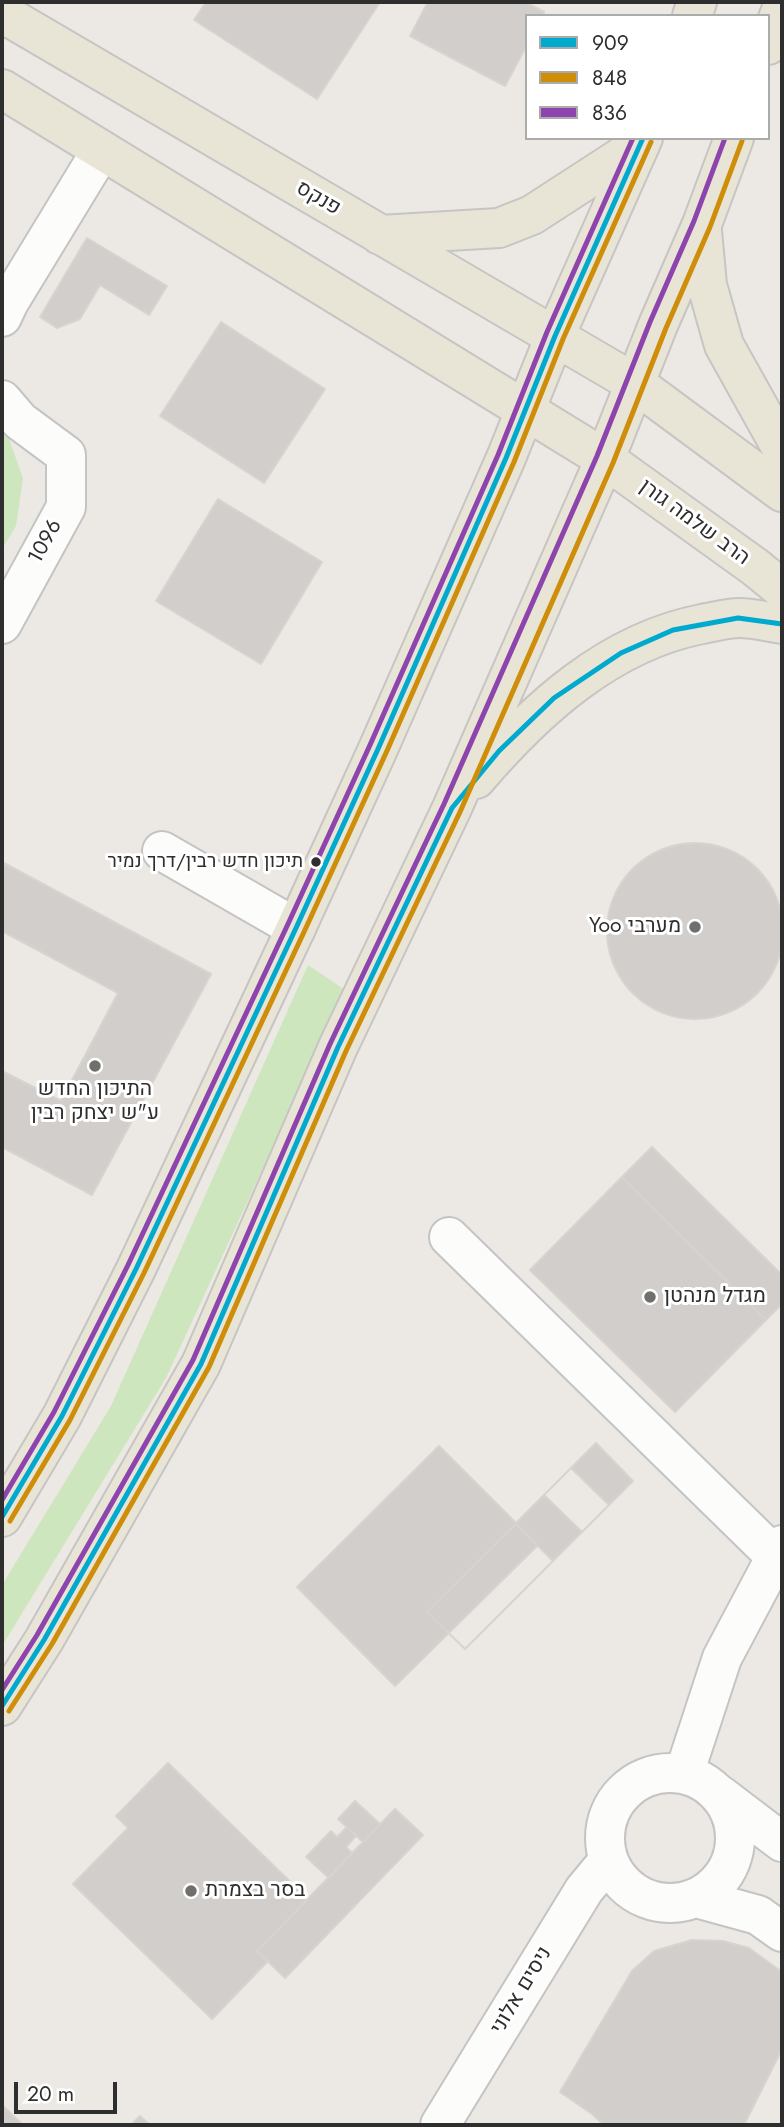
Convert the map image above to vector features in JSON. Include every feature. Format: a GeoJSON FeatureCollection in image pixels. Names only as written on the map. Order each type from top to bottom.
{"type":"FeatureCollection","features":[{"type":"Feature","properties":{"kind":"main road"},"geometry":{"type":"LineString","coordinates":[[770,40],[782,8]]}},
{"type":"Feature","properties":{"kind":"main road","name":"פנקס"},"geometry":{"type":"LineString","coordinates":[[2,13],[636,384]]}},
{"type":"Feature","properties":{"kind":"main road"},"geometry":{"type":"LineString","coordinates":[[2,89],[605,460]]}},
{"type":"Feature","properties":{"kind":"main road"},"geometry":{"type":"LineString","coordinates":[[2,1706],[44,1640],[201,1364],[338,1048],[452,808],[605,460],[658,325],[702,225],[733,140]]}},
{"type":"Feature","properties":{"kind":"main road"},"geometry":{"type":"LineString","coordinates":[[380,236],[499,228],[532,215],[642,141]]}},
{"type":"Feature","properties":{"kind":"main road"},"geometry":{"type":"LineString","coordinates":[[2,1517],[62,1416],[136,1269],[296,928],[506,458],[555,336],[642,141]]}},
{"type":"Feature","properties":{"kind":"main road"},"geometry":{"type":"LineString","coordinates":[[702,225],[707,285],[724,345],[782,449]]}},
{"type":"Feature","properties":{"kind":"main road"},"geometry":{"type":"LineString","coordinates":[[636,384],[782,492]]}},
{"type":"Feature","properties":{"kind":"main road","name":"הרב שלמה גורן"},"geometry":{"type":"LineString","coordinates":[[605,460],[782,589]]}},
{"type":"Feature","properties":{"kind":"main road"},"geometry":{"type":"LineString","coordinates":[[452,808],[499,751],[554,698],[621,653],[673,630],[699,625],[738,618],[782,624]]}},
{"type":"Feature","properties":{"kind":"street"},"geometry":{"type":"LineString","coordinates":[[2,317],[101,151]]}},
{"type":"Feature","properties":{"kind":"street","name":"1096"},"geometry":{"type":"LineString","coordinates":[[2,400],[20,421],[65,455],[66,507],[2,624]]}},
{"type":"Feature","properties":{"kind":"street"},"geometry":{"type":"LineString","coordinates":[[162,851],[296,928]]}},
{"type":"Feature","properties":{"kind":"street"},"geometry":{"type":"LineString","coordinates":[[449,1237],[779,1550],[722,1658],[684,1774]]}},
{"type":"Feature","properties":{"kind":"street"},"geometry":{"type":"LineString","coordinates":[[718,1794],[729,1811],[735,1831],[735,1852],[727,1871],[713,1887],[696,1898],[676,1904],[654,1902],[635,1893],[619,1879],[608,1861],[604,1842],[606,1822],[614,1803],[627,1788],[644,1777],[664,1773],[684,1774],[702,1781],[782,1842]]}},
{"type":"Feature","properties":{"kind":"street","name":"ניסים אלוני"},"geometry":{"type":"LineString","coordinates":[[440,2125],[584,1890],[608,1861]]}},
{"type":"Feature","properties":{"kind":"street"},"geometry":{"type":"LineString","coordinates":[[696,1898],[758,1915],[782,1932]]}},
{"type":"Feature","properties":{"kind":"green space"},"geometry":{"type":"Polygon","coordinates":[[[2,433],[9,439],[23,478],[16,526],[2,549],[2,433]]]}},
{"type":"Feature","properties":{"kind":"green space"},"geometry":{"type":"Polygon","coordinates":[[[308,965],[345,990],[166,1378],[2,1646],[2,1585],[111,1406],[308,965]]]}},
{"type":"Feature","properties":{"kind":"building"},"geometry":{"type":"Polygon","coordinates":[[[206,2],[380,2],[317,99],[194,20],[206,2]]]}},
{"type":"Feature","properties":{"kind":"building"},"geometry":{"type":"Polygon","coordinates":[[[428,2],[525,2],[544,12],[525,14],[525,49],[505,86],[410,36],[428,2]]]}},
{"type":"Feature","properties":{"kind":"building"},"geometry":{"type":"Polygon","coordinates":[[[87,238],[167,286],[149,315],[100,285],[80,319],[57,328],[40,317],[87,238]]]}},
{"type":"Feature","properties":{"kind":"building"},"geometry":{"type":"Polygon","coordinates":[[[221,322],[325,389],[264,483],[160,416],[221,322]]]}},
{"type":"Feature","properties":{"kind":"building"},"geometry":{"type":"Polygon","coordinates":[[[218,499],[322,562],[261,664],[156,601],[218,499]]]}},
{"type":"Feature","properties":{"kind":"building","name":"Yoo מערבי"},"geometry":{"type":"Polygon","coordinates":[[[695,843],[729,849],[758,868],[777,897],[783,931],[777,965],[758,994],[729,1013],[695,1019],[661,1013],[632,994],[613,965],[607,931],[613,897],[632,868],[661,849],[695,843]]]}},
{"type":"Feature","properties":{"kind":"building"},"geometry":{"type":"Polygon","coordinates":[[[2,862],[211,974],[92,1195],[2,1147],[2,1071],[61,1101],[118,993],[2,931],[2,862]]]}},
{"type":"Feature","properties":{"kind":"building"},"geometry":{"type":"Polygon","coordinates":[[[652,1147],[782,1275],[782,1304],[766,1320],[622,1177],[652,1147]]]}},
{"type":"Feature","properties":{"kind":"building","name":"מגדל מנהטן"},"geometry":{"type":"Polygon","coordinates":[[[622,1177],[766,1320],[675,1412],[530,1270],[622,1177]]]}},
{"type":"Feature","properties":{"kind":"building"},"geometry":{"type":"Polygon","coordinates":[[[596,1443],[633,1481],[465,1649],[427,1612],[596,1443]]]}},
{"type":"Feature","properties":{"kind":"building"},"geometry":{"type":"Polygon","coordinates":[[[439,1446],[538,1545],[395,1686],[297,1587],[439,1446]]]}},
{"type":"Feature","properties":{"kind":"building"},"geometry":{"type":"Polygon","coordinates":[[[571,1468],[609,1505],[465,1649],[427,1612],[571,1468]]]}},
{"type":"Feature","properties":{"kind":"building"},"geometry":{"type":"Polygon","coordinates":[[[544,1495],[582,1532],[465,1649],[427,1612],[544,1495]]]}},
{"type":"Feature","properties":{"kind":"building"},"geometry":{"type":"Polygon","coordinates":[[[516,1524],[553,1561],[465,1649],[427,1612],[516,1524]]]}},
{"type":"Feature","properties":{"kind":"building","name":"בסר בצמרת"},"geometry":{"type":"Polygon","coordinates":[[[168,1763],[308,1899],[257,1951],[268,1961],[212,2019],[73,1884],[128,1828],[116,1816],[168,1763]]]}},
{"type":"Feature","properties":{"kind":"building"},"geometry":{"type":"Polygon","coordinates":[[[355,1801],[380,1824],[363,1842],[338,1819],[355,1801]]]}},
{"type":"Feature","properties":{"kind":"building"},"geometry":{"type":"Polygon","coordinates":[[[395,1809],[423,1835],[285,1978],[257,1951],[395,1809]]]}},
{"type":"Feature","properties":{"kind":"building"},"geometry":{"type":"Polygon","coordinates":[[[347,1827],[356,1836],[346,1847],[352,1853],[329,1878],[306,1857],[331,1831],[337,1837],[347,1827]]]}},
{"type":"Feature","properties":{"kind":"building"},"geometry":{"type":"Polygon","coordinates":[[[692,1940],[723,1941],[749,1948],[782,1972],[782,2125],[604,2125],[560,2092],[632,1971],[654,1951],[692,1940]]]}},
{"type":"Feature","properties":{"kind":"building"},"geometry":{"type":"Polygon","coordinates":[[[782,2049],[782,2125],[744,2125],[782,2049]]]}},
{"type":"Feature","properties":{"kind":"building"},"geometry":{"type":"Polygon","coordinates":[[[2,2105],[23,2125],[2,2125],[2,2105]]]}},
{"type":"Feature","properties":{"kind":"building"},"geometry":{"type":"Polygon","coordinates":[[[140,2116],[150,2125],[133,2123],[140,2116]]]}},
{"type":"Feature","properties":{"kind":"transit line","name":"836"},"geometry":{"type":"LineString","coordinates":[[2,1500],[54,1412],[128,1265],[288,924],[498,455],[547,332],[632,140]]}},
{"type":"Feature","properties":{"kind":"transit line","name":"909"},"geometry":{"type":"LineString","coordinates":[[2,1517],[62,1416],[136,1269],[296,928],[506,458],[555,336],[642,140]]}},
{"type":"Feature","properties":{"kind":"transit line","name":"836"},"geometry":{"type":"LineString","coordinates":[[2,1690],[37,1635],[193,1360],[330,1044],[444,804],[597,456],[650,322],[694,221],[724,140]]}},
{"type":"Feature","properties":{"kind":"transit line","name":"848"},"geometry":{"type":"LineString","coordinates":[[9,1711],[52,1644],[209,1367],[346,1051],[460,812],[613,463],[666,328],[710,227],[742,141]]}},
{"type":"Feature","properties":{"kind":"transit line","name":"848"},"geometry":{"type":"LineString","coordinates":[[10,1521],[70,1420],[144,1273],[304,932],[514,462],[563,339],[651,142]]}},
{"type":"Feature","properties":{"kind":"transit line","name":"909"},"geometry":{"type":"LineString","coordinates":[[2,1706],[44,1640],[201,1364],[338,1047],[452,808],[499,751],[554,698],[621,653],[673,630],[738,618],[782,624]]}},
{"type":"Feature","properties":{"kind":"place","name":"תיכון חדש רבין/דרך נמיר"},"geometry":{"type":"Point","coordinates":[316,862]}},
{"type":"Feature","properties":{"kind":"place","name":"Yoo מערבי"},"geometry":{"type":"Point","coordinates":[695,927]}},
{"type":"Feature","properties":{"kind":"place","name":"התיכון החדש ע\"ש יצחק רבין"},"geometry":{"type":"Point","coordinates":[95,1066]}},
{"type":"Feature","properties":{"kind":"place","name":"מגדל מנהטן"},"geometry":{"type":"Point","coordinates":[650,1297]}},
{"type":"Feature","properties":{"kind":"place","name":"בסר בצמרת"},"geometry":{"type":"Point","coordinates":[191,1891]}}]}
